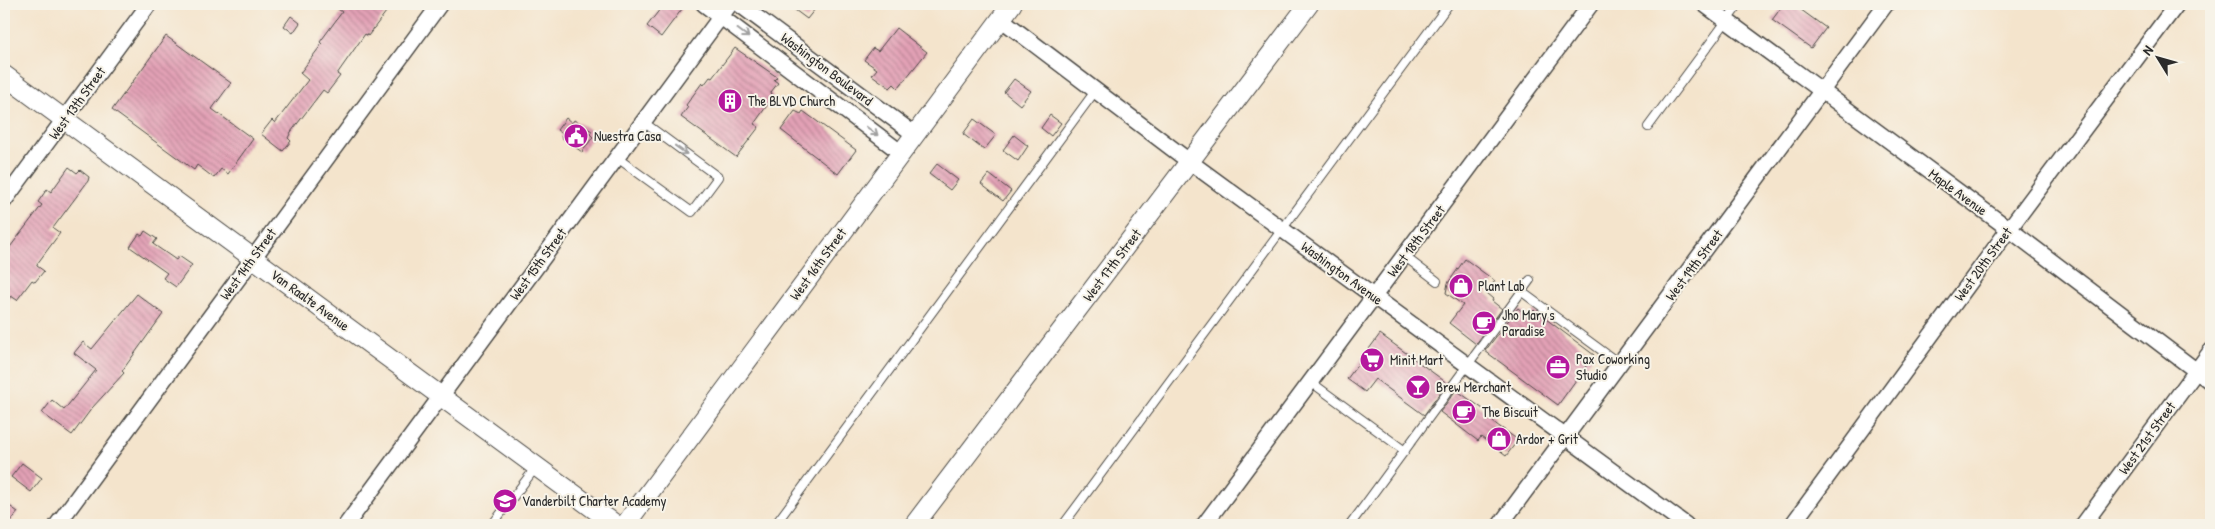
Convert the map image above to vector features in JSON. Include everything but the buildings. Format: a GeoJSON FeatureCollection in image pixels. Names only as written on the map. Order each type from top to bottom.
{"type":"FeatureCollection","features":[{"type":"Feature","properties":{"kind":"street","name":"West 13th Street"},"geometry":{"type":"LineString","coordinates":[[4,201],[149,4]]}},
{"type":"Feature","properties":{"kind":"street","name":"West 14th Street"},"geometry":{"type":"LineString","coordinates":[[57,525],[440,4]]}},
{"type":"Feature","properties":{"kind":"street","name":"Washington Boulevard"},"geometry":{"type":"LineString","coordinates":[[704,4],[900,152]]}},
{"type":"Feature","properties":{"kind":"street","name":"West 15th Street"},"geometry":{"type":"LineString","coordinates":[[346,525],[616,156],[730,4]]}},
{"type":"Feature","properties":{"kind":"street","name":"Washington Boulevard"},"geometry":{"type":"LineString","coordinates":[[740,4],[914,134]]}},
{"type":"Feature","properties":{"kind":"street","name":"West 17th Street"},"geometry":{"type":"LineString","coordinates":[[914,525],[1309,4]]}},
{"type":"Feature","properties":{"kind":"street","name":"West 18th Street"},"geometry":{"type":"LineString","coordinates":[[1204,525],[1591,4]]}},
{"type":"Feature","properties":{"kind":"street","name":"Maple Avenue"},"geometry":{"type":"LineString","coordinates":[[1704,4],[2009,229],[2211,382]]}},
{"type":"Feature","properties":{"kind":"street","name":"West 19th Street"},"geometry":{"type":"LineString","coordinates":[[1500,525],[1823,92],[1886,4]]}},
{"type":"Feature","properties":{"kind":"street","name":"West 20th Street"},"geometry":{"type":"LineString","coordinates":[[1792,525],[2177,4]]}},
{"type":"Feature","properties":{"kind":"street","name":"West 16th Street"},"geometry":{"type":"LineString","coordinates":[[625,525],[1006,11]]}},
{"type":"Feature","properties":{"kind":"street","name":"Washington Avenue"},"geometry":{"type":"LineString","coordinates":[[1006,11],[1096,90],[1190,162],[1686,525]]}},
{"type":"Feature","properties":{"kind":"street","name":"Van Raalte Avenue"},"geometry":{"type":"LineString","coordinates":[[4,75],[616,525]]}},
{"type":"Feature","properties":{"kind":"street","name":"West 21st Street"},"geometry":{"type":"LineString","coordinates":[[2083,525],[2211,351]]}},
{"type":"Feature","properties":{"kind":"lane"},"geometry":{"type":"LineString","coordinates":[[1063,525],[1449,4]]}},
{"type":"Feature","properties":{"kind":"lane"},"geometry":{"type":"LineString","coordinates":[[1648,127],[1739,4]]}},
{"type":"Feature","properties":{"kind":"lane"},"geometry":{"type":"LineString","coordinates":[[775,525],[1096,90]]}},
{"type":"Feature","properties":{"kind":"lane"},"geometry":{"type":"LineString","coordinates":[[616,156],[692,212],[718,177],[642,121]]}},
{"type":"Feature","properties":{"kind":"lane"},"geometry":{"type":"LineString","coordinates":[[1404,256],[1437,281]]}},
{"type":"Feature","properties":{"kind":"lane"},"geometry":{"type":"LineString","coordinates":[[1350,525],[1530,280]]}},
{"type":"Feature","properties":{"kind":"lane"},"geometry":{"type":"LineString","coordinates":[[1522,292],[1620,364]]}},
{"type":"Feature","properties":{"kind":"lane"},"geometry":{"type":"LineString","coordinates":[[1311,382],[1404,451]]}},
{"type":"Feature","properties":{"kind":"lane"},"geometry":{"type":"LineString","coordinates":[[492,525],[536,467]]}},
{"type":"Feature","properties":{"kind":"place","name":"The BLVD Church"},"geometry":{"type":"Point","coordinates":[730,101]}},
{"type":"Feature","properties":{"kind":"place","name":"Nuestra Casa"},"geometry":{"type":"Point","coordinates":[576,136]}},
{"type":"Feature","properties":{"kind":"place","name":"Plant Lab"},"geometry":{"type":"Point","coordinates":[1461,286]}},
{"type":"Feature","properties":{"kind":"place","name":"Jho Mary's Paradise"},"geometry":{"type":"Point","coordinates":[1484,323]}},
{"type":"Feature","properties":{"kind":"place","name":"Minit Mart"},"geometry":{"type":"Point","coordinates":[1372,360]}},
{"type":"Feature","properties":{"kind":"place","name":"Pax Coworking Studio"},"geometry":{"type":"Point","coordinates":[1558,367]}},
{"type":"Feature","properties":{"kind":"place","name":"Brew Merchant"},"geometry":{"type":"Point","coordinates":[1418,387]}},
{"type":"Feature","properties":{"kind":"place","name":"The Biscuit"},"geometry":{"type":"Point","coordinates":[1464,412]}},
{"type":"Feature","properties":{"kind":"place","name":"Ardor + Grit"},"geometry":{"type":"Point","coordinates":[1499,439]}},
{"type":"Feature","properties":{"kind":"place","name":"Vanderbilt Charter Academy"},"geometry":{"type":"Point","coordinates":[505,501]}}]}
